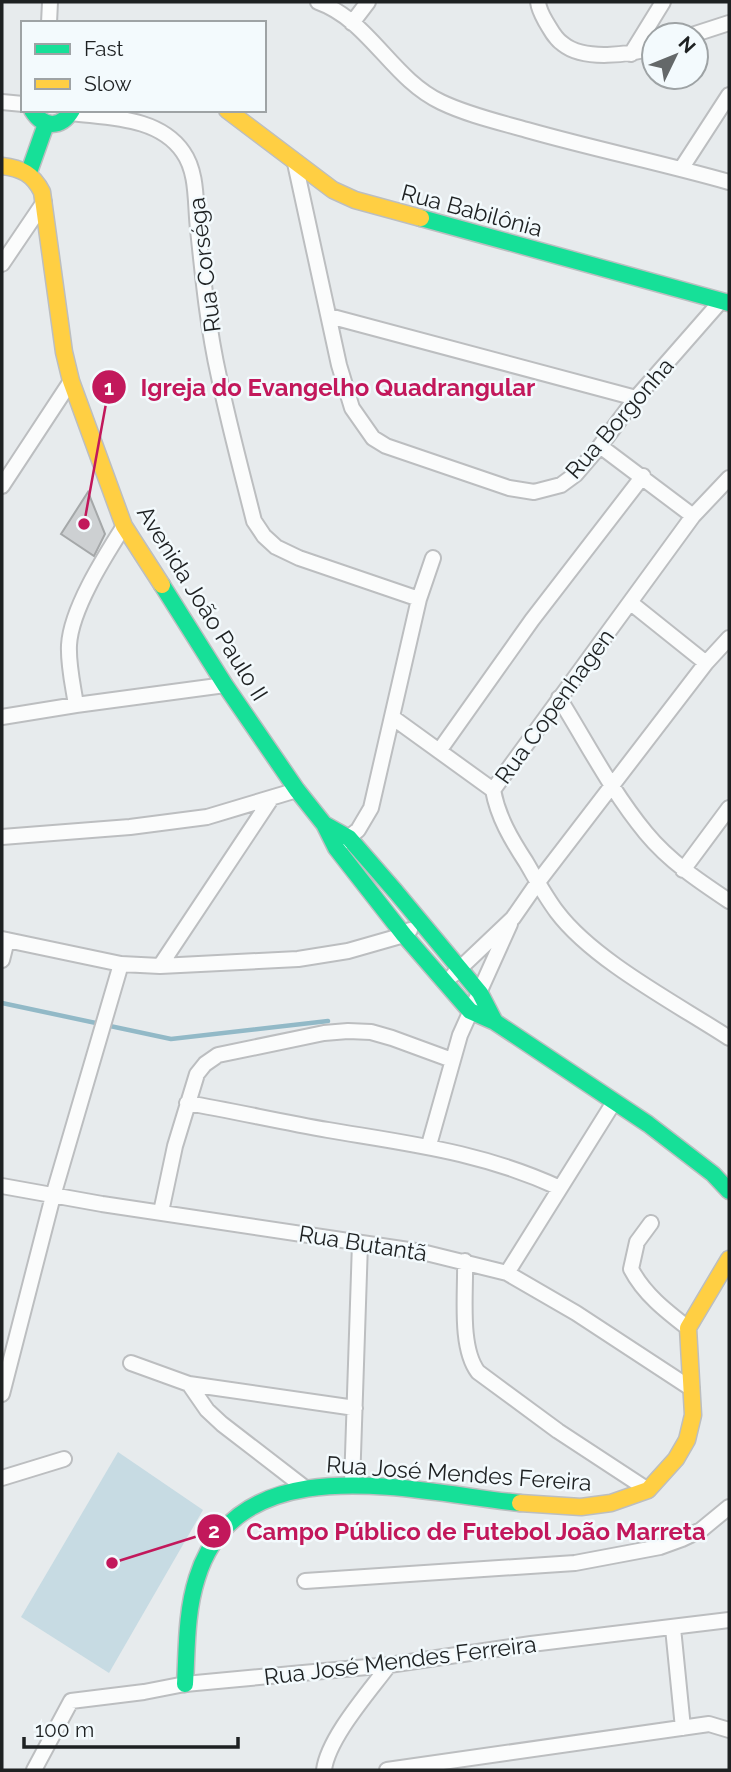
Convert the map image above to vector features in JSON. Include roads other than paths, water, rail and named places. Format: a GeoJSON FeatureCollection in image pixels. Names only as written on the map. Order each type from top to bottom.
{"type":"FeatureCollection","features":[{"type":"Feature","properties":{"kind":"main road"},"geometry":{"type":"LineString","coordinates":[[33,112],[46,124],[64,122],[72,112]]}},
{"type":"Feature","properties":{"kind":"main road","name":"Rua Babilônia"},"geometry":{"type":"LineString","coordinates":[[230,112],[333,190],[355,200],[725,302]]}},
{"type":"Feature","properties":{"kind":"main road"},"geometry":{"type":"LineString","coordinates":[[2,166],[13,166],[29,172],[46,124]]}},
{"type":"Feature","properties":{"kind":"main road","name":"Avenida João Paulo II"},"geometry":{"type":"LineString","coordinates":[[29,172],[38,184],[44,202],[64,352],[71,381],[124,526],[225,685],[298,790],[324,824],[420,922],[480,993],[495,1022]]}},
{"type":"Feature","properties":{"kind":"main road","name":"Avenida João Paulo II"},"geometry":{"type":"LineString","coordinates":[[342,843],[404,935],[470,1011],[495,1022],[648,1124],[713,1174],[729,1191]]}},
{"type":"Feature","properties":{"kind":"main road"},"geometry":{"type":"LineString","coordinates":[[688,1328],[729,1259]]}},
{"type":"Feature","properties":{"kind":"main road","name":"Rua José Mendes Fereira"},"geometry":{"type":"LineString","coordinates":[[185,1684],[195,1584],[203,1562],[232,1523],[262,1501],[279,1493],[304,1488],[352,1485],[581,1507],[611,1503],[648,1490],[663,1476],[687,1440],[693,1415],[688,1328]]}},
{"type":"Feature","properties":{"kind":"street"},"geometry":{"type":"LineString","coordinates":[[49,21],[50,2]]}},
{"type":"Feature","properties":{"kind":"street"},"geometry":{"type":"LineString","coordinates":[[318,2],[337,11],[352,23],[415,87],[441,102],[479,116],[589,147],[729,182]]}},
{"type":"Feature","properties":{"kind":"street"},"geometry":{"type":"LineString","coordinates":[[352,23],[368,2]]}},
{"type":"Feature","properties":{"kind":"street"},"geometry":{"type":"LineString","coordinates":[[538,2],[553,34],[564,46],[600,55],[640,51]]}},
{"type":"Feature","properties":{"kind":"street"},"geometry":{"type":"LineString","coordinates":[[631,54],[663,2]]}},
{"type":"Feature","properties":{"kind":"street"},"geometry":{"type":"LineString","coordinates":[[710,29],[729,23]]}},
{"type":"Feature","properties":{"kind":"street"},"geometry":{"type":"LineString","coordinates":[[681,169],[729,95]]}},
{"type":"Feature","properties":{"kind":"street"},"geometry":{"type":"LineString","coordinates":[[2,102],[21,104]]}},
{"type":"Feature","properties":{"kind":"street","name":"Rua Corséga"},"geometry":{"type":"LineString","coordinates":[[72,112],[149,126],[170,138],[184,152],[193,174],[206,300],[218,375],[254,522],[276,547],[299,558],[419,599]]}},
{"type":"Feature","properties":{"kind":"street","name":"Rua Borgonha"},"geometry":{"type":"LineString","coordinates":[[295,163],[339,365],[352,408],[373,438],[386,446],[509,488],[534,492],[561,485],[576,474],[636,398],[725,302]]}},
{"type":"Feature","properties":{"kind":"street"},"geometry":{"type":"LineString","coordinates":[[2,264],[44,202]]}},
{"type":"Feature","properties":{"kind":"street"},"geometry":{"type":"LineString","coordinates":[[329,316],[636,398]]}},
{"type":"Feature","properties":{"kind":"street"},"geometry":{"type":"LineString","coordinates":[[2,486],[71,381]]}},
{"type":"Feature","properties":{"kind":"street"},"geometry":{"type":"LineString","coordinates":[[600,446],[693,516]]}},
{"type":"Feature","properties":{"kind":"street"},"geometry":{"type":"LineString","coordinates":[[439,751],[532,620],[643,476]]}},
{"type":"Feature","properties":{"kind":"street","name":"Rua Copenhagen"},"geometry":{"type":"LineString","coordinates":[[729,478],[693,516],[493,790],[506,831],[558,913],[596,950],[630,975],[729,1038]]}},
{"type":"Feature","properties":{"kind":"street"},"geometry":{"type":"LineString","coordinates":[[76,705],[69,664],[70,637],[79,608],[124,526]]}},
{"type":"Feature","properties":{"kind":"street"},"geometry":{"type":"LineString","coordinates":[[342,843],[367,818],[371,808],[419,599],[433,558]]}},
{"type":"Feature","properties":{"kind":"street"},"geometry":{"type":"LineString","coordinates":[[631,603],[706,663]]}},
{"type":"Feature","properties":{"kind":"street"},"geometry":{"type":"LineString","coordinates":[[429,1145],[470,1011],[513,918],[537,882],[706,663],[729,638]]}},
{"type":"Feature","properties":{"kind":"street"},"geometry":{"type":"LineString","coordinates":[[2,718],[225,685]]}},
{"type":"Feature","properties":{"kind":"street"},"geometry":{"type":"LineString","coordinates":[[559,698],[613,786],[647,834],[683,870],[729,901]]}},
{"type":"Feature","properties":{"kind":"street"},"geometry":{"type":"LineString","coordinates":[[391,717],[493,790]]}},
{"type":"Feature","properties":{"kind":"street"},"geometry":{"type":"LineString","coordinates":[[2,837],[130,827],[207,817],[298,790]]}},
{"type":"Feature","properties":{"kind":"street"},"geometry":{"type":"LineString","coordinates":[[160,966],[271,799]]}},
{"type":"Feature","properties":{"kind":"street"},"geometry":{"type":"LineString","coordinates":[[683,870],[729,808]]}},
{"type":"Feature","properties":{"kind":"street"},"geometry":{"type":"LineString","coordinates":[[445,982],[513,918]]}},
{"type":"Feature","properties":{"kind":"street"},"geometry":{"type":"LineString","coordinates":[[2,960],[4,940],[121,964],[160,966],[298,959],[348,951],[404,935],[420,922]]}},
{"type":"Feature","properties":{"kind":"street"},"geometry":{"type":"LineString","coordinates":[[2,1394],[53,1196],[121,964]]}},
{"type":"Feature","properties":{"kind":"street"},"geometry":{"type":"LineString","coordinates":[[161,1212],[187,1103],[197,1074],[218,1055],[324,1033],[371,1032],[453,1060]]}},
{"type":"Feature","properties":{"kind":"street"},"geometry":{"type":"LineString","coordinates":[[507,1272],[614,1102]]}},
{"type":"Feature","properties":{"kind":"street"},"geometry":{"type":"LineString","coordinates":[[187,1103],[298,1125],[429,1145],[497,1162],[560,1188]]}},
{"type":"Feature","properties":{"kind":"street","name":"Rua Butantã"},"geometry":{"type":"LineString","coordinates":[[2,1186],[466,1261],[507,1272],[576,1313],[692,1389]]}},
{"type":"Feature","properties":{"kind":"street"},"geometry":{"type":"LineString","coordinates":[[651,1223],[637,1242],[631,1269],[640,1285],[653,1299],[688,1328]]}},
{"type":"Feature","properties":{"kind":"street"},"geometry":{"type":"LineString","coordinates":[[352,1485],[359,1243]]}},
{"type":"Feature","properties":{"kind":"street"},"geometry":{"type":"LineString","coordinates":[[466,1261],[466,1342],[471,1363],[478,1372],[550,1426],[648,1490]]}},
{"type":"Feature","properties":{"kind":"street"},"geometry":{"type":"LineString","coordinates":[[131,1363],[189,1384],[355,1408]]}},
{"type":"Feature","properties":{"kind":"street"},"geometry":{"type":"LineString","coordinates":[[189,1384],[207,1410],[222,1424],[304,1488]]}},
{"type":"Feature","properties":{"kind":"street"},"geometry":{"type":"LineString","coordinates":[[2,1478],[64,1460]]}},
{"type":"Feature","properties":{"kind":"street"},"geometry":{"type":"LineString","coordinates":[[305,1581],[575,1563],[682,1539],[701,1530],[729,1507]]}},
{"type":"Feature","properties":{"kind":"street","name":"Rua José Mendes Ferreira"},"geometry":{"type":"LineString","coordinates":[[34,1770],[71,1701],[185,1684],[389,1665],[531,1644],[729,1620]]}},
{"type":"Feature","properties":{"kind":"street"},"geometry":{"type":"LineString","coordinates":[[673,1628],[683,1728]]}},
{"type":"Feature","properties":{"kind":"street"},"geometry":{"type":"LineString","coordinates":[[324,1770],[337,1736],[389,1665]]}},
{"type":"Feature","properties":{"kind":"street"},"geometry":{"type":"LineString","coordinates":[[387,1770],[709,1724],[729,1730]]}},
{"type":"Feature","properties":{"kind":"waterway"},"geometry":{"type":"LineString","coordinates":[[2,1003],[171,1039],[328,1021]]}},
{"type":"Feature","properties":{"kind":"place","name":"Igreja do Evangelho Quadrangular"},"geometry":{"type":"Point","coordinates":[84,524]}},
{"type":"Feature","properties":{"kind":"place","name":"Campo Público de Futebol João Marreta"},"geometry":{"type":"Point","coordinates":[112,1563]}}]}
